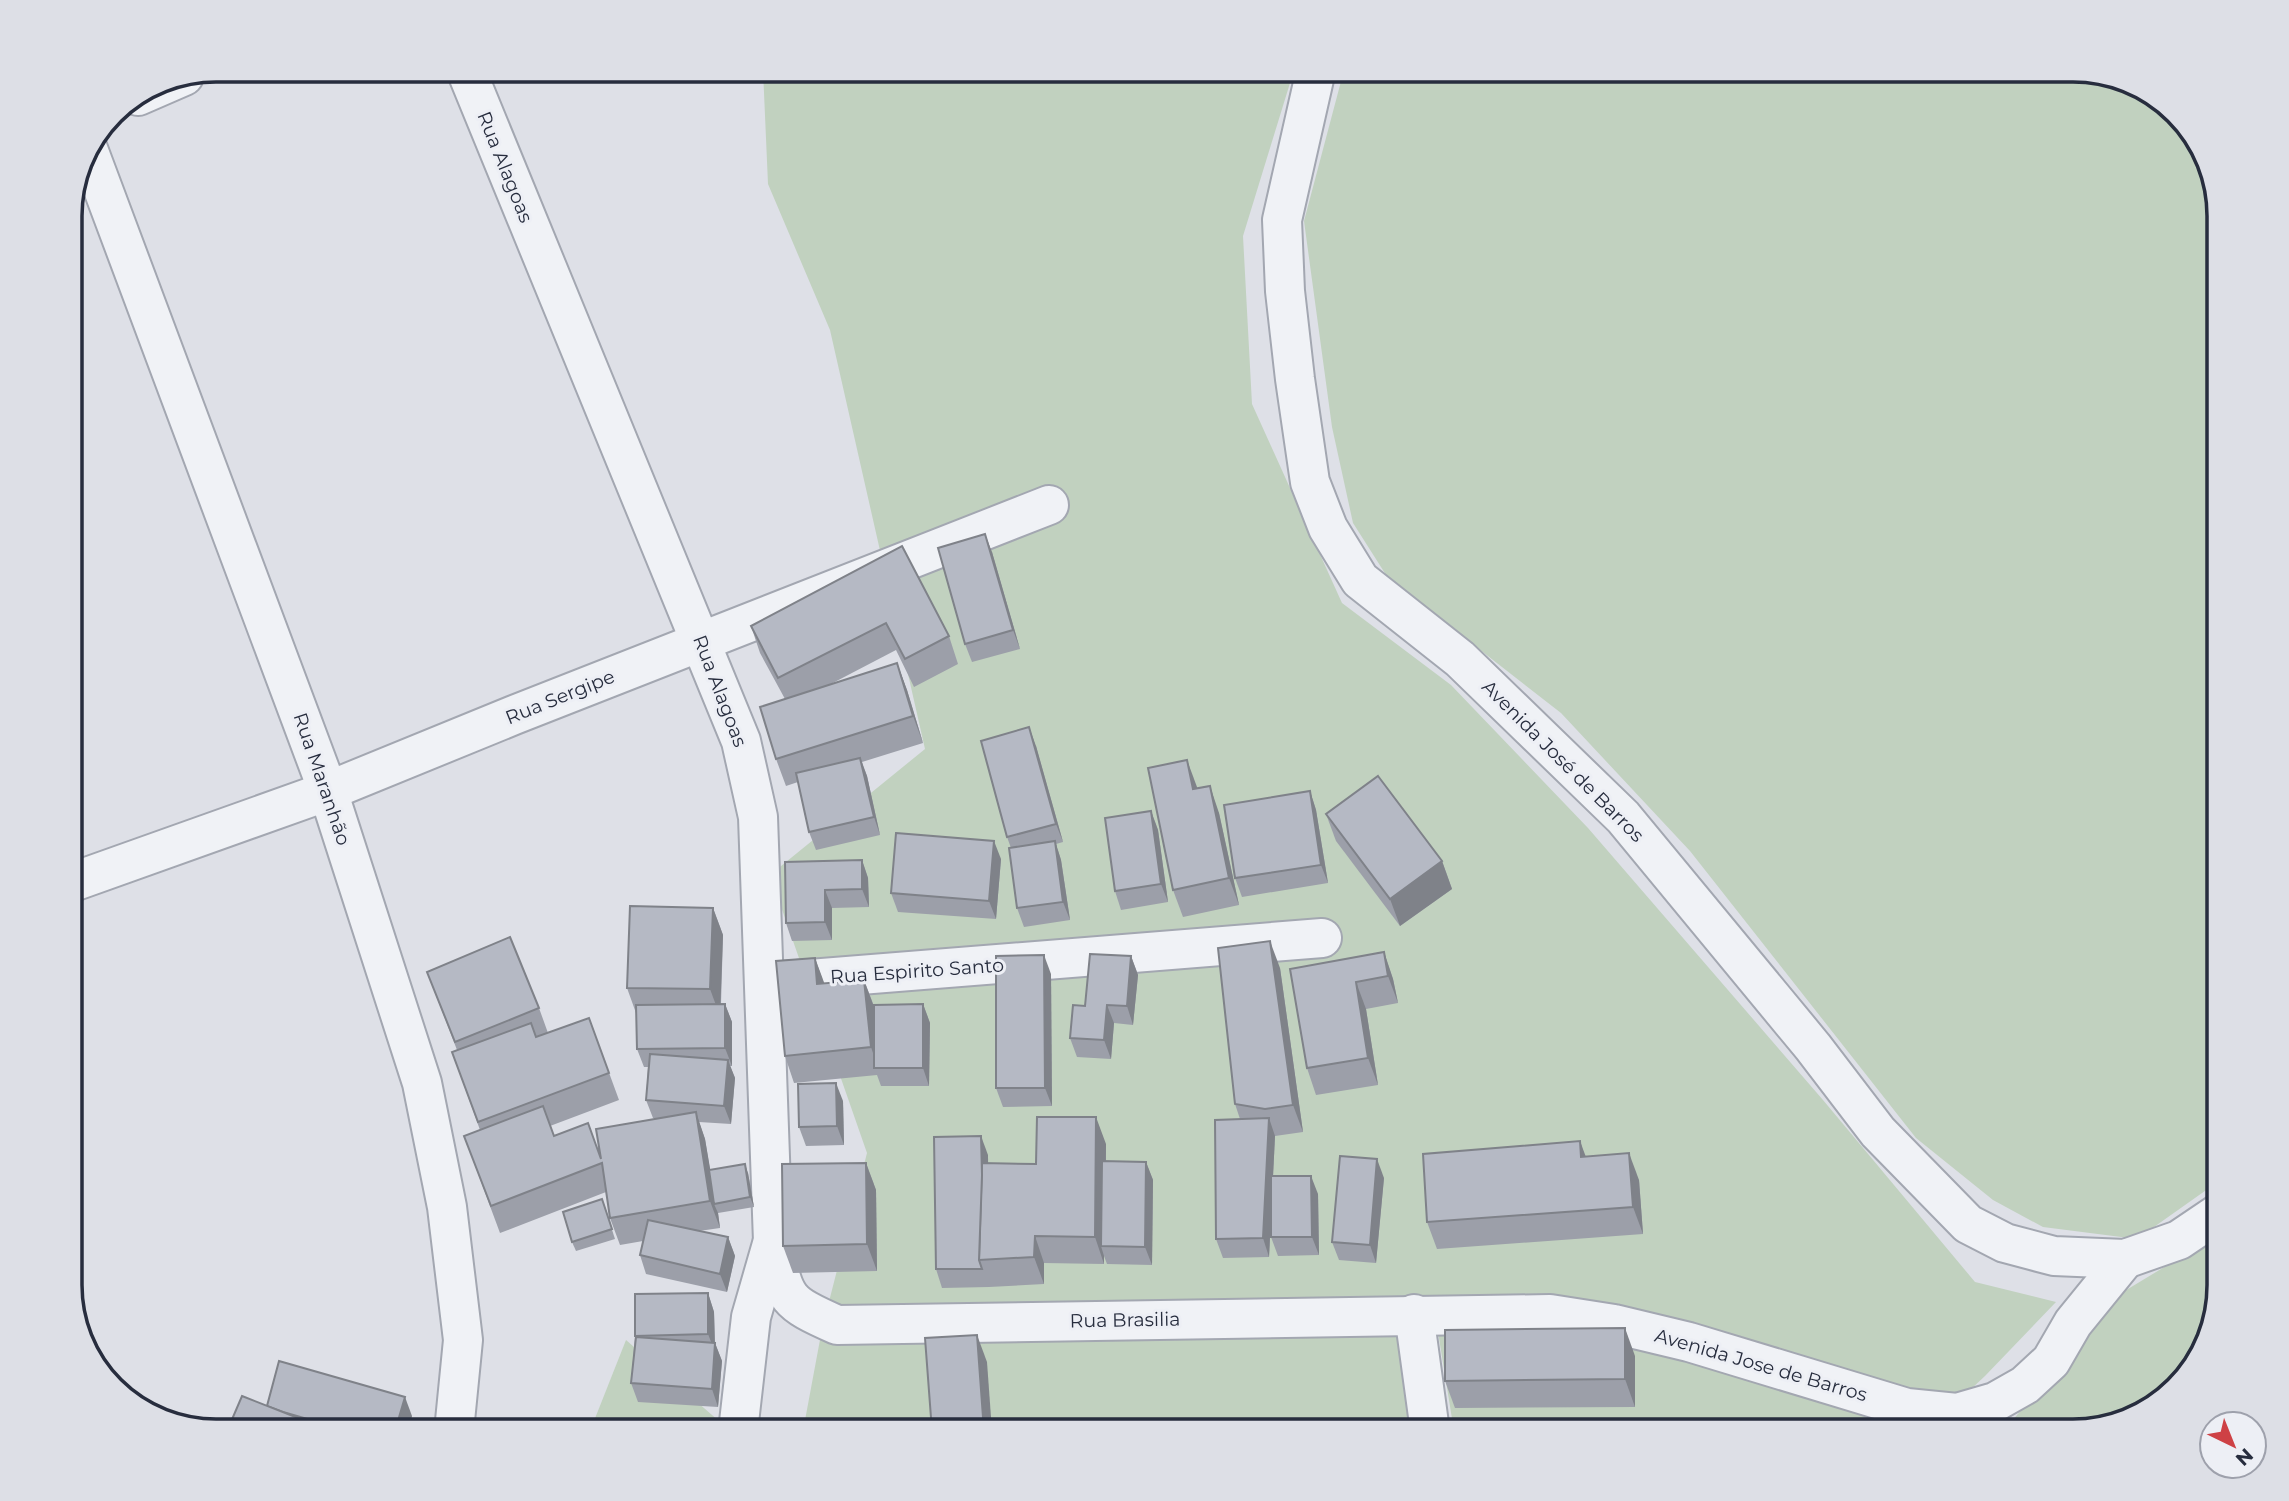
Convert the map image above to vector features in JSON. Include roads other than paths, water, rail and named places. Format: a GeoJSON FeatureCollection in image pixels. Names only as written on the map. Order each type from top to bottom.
{"type":"FeatureCollection","features":[{"type":"Feature","properties":{"kind":"street","name":"Avenida José de Barros"},"geometry":{"type":"LineString","coordinates":[[1313,82],[1282,220],[1284,291],[1310,482],[1328,528],[1360,580],[1460,659],[1623,817],[1813,1047],[1878,1132],[1968,1224],[2005,1243],[2054,1256],[2125,1259],[2179,1240],[2207,1221]]}},
{"type":"Feature","properties":{"kind":"street","name":"Rua Alagoas"},"geometry":{"type":"LineString","coordinates":[[471,83],[741,741],[758,817],[773,1242],[780,1278],[788,1298],[804,1311],[837,1325]]}},
{"type":"Feature","properties":{"kind":"street","name":"Rua Maranhão"},"geometry":{"type":"LineString","coordinates":[[93,163],[328,791],[422,1083],[447,1207],[463,1340],[455,1419]]}},
{"type":"Feature","properties":{"kind":"street","name":"Rua Sergipe"},"geometry":{"type":"LineString","coordinates":[[83,878],[328,791],[1049,505]]}},
{"type":"Feature","properties":{"kind":"street","name":"Rua Espirito Santo"},"geometry":{"type":"LineString","coordinates":[[762,982],[1322,938]]}},
{"type":"Feature","properties":{"kind":"street"},"geometry":{"type":"LineString","coordinates":[[739,1419],[751,1317],[773,1242]]}},
{"type":"Feature","properties":{"kind":"street","name":"Avenida Jose de Barros"},"geometry":{"type":"LineString","coordinates":[[1414,1314],[1550,1314],[1614,1324],[1689,1342],[1907,1408],[1957,1413],[1995,1402],[2025,1385],[2051,1361],[2073,1323],[2125,1259]]}},
{"type":"Feature","properties":{"kind":"street"},"geometry":{"type":"LineString","coordinates":[[1414,1314],[1428,1419]]}},
{"type":"Feature","properties":{"kind":"street","name":"Rua Brasilia"},"geometry":{"type":"LineString","coordinates":[[837,1325],[1414,1314]]}}]}
